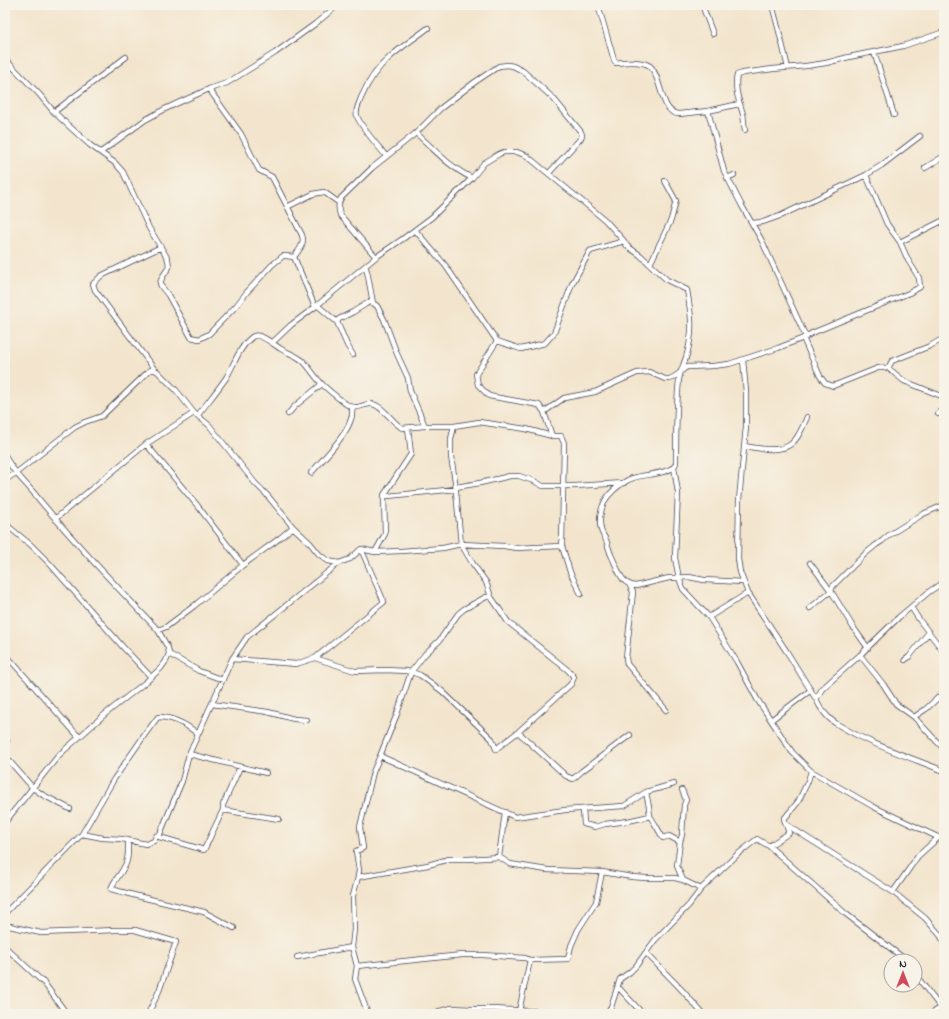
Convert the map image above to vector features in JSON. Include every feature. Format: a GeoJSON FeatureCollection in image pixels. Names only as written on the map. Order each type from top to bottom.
{"type":"FeatureCollection","features":[{"type":"Feature","properties":{"kind":"street"},"geometry":{"type":"LineString","coordinates":[[101,152],[145,120],[165,108],[227,83],[275,53],[315,24],[336,5]]}},
{"type":"Feature","properties":{"kind":"street"},"geometry":{"type":"LineString","coordinates":[[598,5],[613,58],[616,63],[626,61],[650,66],[658,79],[662,95],[670,111],[675,114],[708,111],[739,104]]}},
{"type":"Feature","properties":{"kind":"street"},"geometry":{"type":"LineString","coordinates":[[702,5],[713,34]]}},
{"type":"Feature","properties":{"kind":"street"},"geometry":{"type":"LineString","coordinates":[[772,5],[778,22],[788,68]]}},
{"type":"Feature","properties":{"kind":"street"},"geometry":{"type":"LineString","coordinates":[[386,156],[363,127],[357,116],[357,108],[379,68],[388,58],[428,28]]}},
{"type":"Feature","properties":{"kind":"street"},"geometry":{"type":"LineString","coordinates":[[745,130],[743,114],[736,92],[737,75],[773,68],[788,68],[826,63],[903,46],[944,33]]}},
{"type":"Feature","properties":{"kind":"street"},"geometry":{"type":"LineString","coordinates":[[874,52],[894,115]]}},
{"type":"Feature","properties":{"kind":"street"},"geometry":{"type":"LineString","coordinates":[[54,112],[126,57]]}},
{"type":"Feature","properties":{"kind":"street"},"geometry":{"type":"LineString","coordinates":[[5,59],[54,112],[90,145],[115,163],[122,172],[149,228],[168,260],[169,267],[160,280],[160,283],[191,337],[199,339],[209,334],[272,265],[283,256],[294,257]]}},
{"type":"Feature","properties":{"kind":"street"},"geometry":{"type":"LineString","coordinates":[[376,257],[340,215],[338,202],[356,182],[416,133],[441,108],[499,66],[508,65],[523,70],[553,98],[582,135],[581,138],[549,173]]}},
{"type":"Feature","properties":{"kind":"street"},"geometry":{"type":"LineString","coordinates":[[209,89],[241,134],[259,170],[272,178],[303,238],[302,244],[294,257]]}},
{"type":"Feature","properties":{"kind":"street"},"geometry":{"type":"LineString","coordinates":[[708,111],[724,171],[762,240],[820,376],[825,383],[833,386],[878,368],[888,368],[904,381],[944,397]]}},
{"type":"Feature","properties":{"kind":"street"},"geometry":{"type":"LineString","coordinates":[[416,133],[445,161],[463,174],[472,178]]}},
{"type":"Feature","properties":{"kind":"street"},"geometry":{"type":"LineString","coordinates":[[752,223],[763,222],[780,216],[866,175],[882,165],[920,136]]}},
{"type":"Feature","properties":{"kind":"street"},"geometry":{"type":"LineString","coordinates":[[272,343],[291,324],[316,306],[376,257],[432,217],[472,178],[484,163],[499,154],[512,151],[527,156],[605,220],[627,246],[640,255],[667,280],[687,290],[692,331],[687,355],[680,372],[676,431],[676,463],[674,467],[678,493],[675,558],[683,589],[709,617],[737,662],[757,699],[792,752],[811,771],[874,807],[944,840]]}},
{"type":"Feature","properties":{"kind":"street"},"geometry":{"type":"LineString","coordinates":[[925,168],[944,156]]}},
{"type":"Feature","properties":{"kind":"street"},"geometry":{"type":"LineString","coordinates":[[728,178],[734,175]]}},
{"type":"Feature","properties":{"kind":"street"},"geometry":{"type":"LineString","coordinates":[[544,412],[564,398],[595,392],[637,373],[649,372],[665,379],[670,379],[687,367],[729,364],[743,360],[804,338],[920,287],[919,278],[908,260],[900,242],[887,224],[866,175]]}},
{"type":"Feature","properties":{"kind":"street"},"geometry":{"type":"LineString","coordinates":[[650,264],[671,220],[676,201],[665,181]]}},
{"type":"Feature","properties":{"kind":"street"},"geometry":{"type":"LineString","coordinates":[[287,207],[314,194],[324,192],[338,202]]}},
{"type":"Feature","properties":{"kind":"street"},"geometry":{"type":"LineString","coordinates":[[900,242],[944,220]]}},
{"type":"Feature","properties":{"kind":"street"},"geometry":{"type":"LineString","coordinates":[[415,230],[445,265],[497,341],[521,349],[545,343],[554,333],[572,284],[590,251],[624,241]]}},
{"type":"Feature","properties":{"kind":"street"},"geometry":{"type":"LineString","coordinates":[[161,248],[101,276],[93,284],[95,290],[155,370],[176,390],[196,414],[208,425],[293,527],[319,554],[328,561],[339,563]]}},
{"type":"Feature","properties":{"kind":"street"},"geometry":{"type":"LineString","coordinates":[[294,257],[316,306],[337,322],[353,355]]}},
{"type":"Feature","properties":{"kind":"street"},"geometry":{"type":"LineString","coordinates":[[365,266],[373,302],[384,319],[408,378],[410,391],[425,426]]}},
{"type":"Feature","properties":{"kind":"street"},"geometry":{"type":"LineString","coordinates":[[337,322],[369,302],[373,302]]}},
{"type":"Feature","properties":{"kind":"street"},"geometry":{"type":"LineString","coordinates":[[54,519],[146,444],[196,414],[213,396],[226,378],[242,348],[252,337],[260,336],[298,357],[316,375],[322,384],[338,398],[356,408],[372,404],[376,405],[402,428],[454,426],[479,422],[526,429],[552,436],[561,436],[564,444],[562,546],[570,572],[581,594]]}},
{"type":"Feature","properties":{"kind":"street"},"geometry":{"type":"LineString","coordinates":[[888,368],[892,361],[930,346],[944,338]]}},
{"type":"Feature","properties":{"kind":"street"},"geometry":{"type":"LineString","coordinates":[[497,341],[476,374],[478,385],[489,396],[539,405],[544,412],[552,436]]}},
{"type":"Feature","properties":{"kind":"street"},"geometry":{"type":"LineString","coordinates":[[743,360],[746,392],[746,427],[739,500],[738,559],[740,572],[748,593],[811,690],[818,705],[827,716],[836,724],[878,745],[944,771]]}},
{"type":"Feature","properties":{"kind":"street"},"geometry":{"type":"LineString","coordinates":[[5,480],[16,474],[66,434],[85,422],[102,416],[147,372],[150,370],[155,370]]}},
{"type":"Feature","properties":{"kind":"street"},"geometry":{"type":"LineString","coordinates":[[288,414],[295,406],[322,384]]}},
{"type":"Feature","properties":{"kind":"street"},"geometry":{"type":"LineString","coordinates":[[312,473],[345,433],[351,420],[352,407]]}},
{"type":"Feature","properties":{"kind":"street"},"geometry":{"type":"LineString","coordinates":[[938,414],[944,408]]}},
{"type":"Feature","properties":{"kind":"street"},"geometry":{"type":"LineString","coordinates":[[744,446],[774,450],[784,448],[795,440],[808,417]]}},
{"type":"Feature","properties":{"kind":"street"},"geometry":{"type":"LineString","coordinates":[[315,658],[355,671],[406,671],[420,675],[442,691],[492,739],[496,749],[518,732],[571,684],[574,677],[569,671],[508,622],[491,597],[486,582],[472,564],[461,544],[456,487],[451,457],[451,439],[454,426]]}},
{"type":"Feature","properties":{"kind":"street"},"geometry":{"type":"LineString","coordinates":[[375,552],[385,534],[384,495],[411,454],[408,428]]}},
{"type":"Feature","properties":{"kind":"street"},"geometry":{"type":"LineString","coordinates":[[146,444],[197,505],[243,565]]}},
{"type":"Feature","properties":{"kind":"street"},"geometry":{"type":"LineString","coordinates":[[5,456],[16,474],[30,488],[54,519],[158,630],[170,654],[199,671],[223,680]]}},
{"type":"Feature","properties":{"kind":"street"},"geometry":{"type":"LineString","coordinates":[[666,710],[626,664],[633,592],[622,577],[611,554],[606,539],[600,529],[600,517],[603,506],[609,494],[631,478],[666,472],[674,467]]}},
{"type":"Feature","properties":{"kind":"street"},"geometry":{"type":"LineString","coordinates":[[384,495],[388,496],[456,489],[456,487],[465,484],[480,483],[510,476],[519,476],[544,486],[624,483]]}},
{"type":"Feature","properties":{"kind":"street"},"geometry":{"type":"LineString","coordinates":[[810,608],[831,591],[833,586],[876,544],[923,514],[944,505]]}},
{"type":"Feature","properties":{"kind":"street"},"geometry":{"type":"LineString","coordinates":[[5,521],[9,527],[31,545],[50,564],[151,677]]}},
{"type":"Feature","properties":{"kind":"street"},"geometry":{"type":"LineString","coordinates":[[5,530],[9,527]]}},
{"type":"Feature","properties":{"kind":"street"},"geometry":{"type":"LineString","coordinates":[[158,630],[166,627],[183,615],[243,565],[293,527]]}},
{"type":"Feature","properties":{"kind":"street"},"geometry":{"type":"LineString","coordinates":[[361,549],[375,552],[401,551],[443,548],[461,544],[516,548],[562,546]]}},
{"type":"Feature","properties":{"kind":"street"},"geometry":{"type":"LineString","coordinates":[[82,834],[103,838],[122,839],[146,844],[154,841],[156,836],[160,834],[182,781],[189,754],[232,659],[247,637],[339,563],[350,559],[361,549]]}},
{"type":"Feature","properties":{"kind":"street"},"geometry":{"type":"LineString","coordinates":[[232,659],[296,664],[315,658],[384,602],[361,549]]}},
{"type":"Feature","properties":{"kind":"street"},"geometry":{"type":"LineString","coordinates":[[810,563],[831,591],[852,627],[868,648]]}},
{"type":"Feature","properties":{"kind":"street"},"geometry":{"type":"LineString","coordinates":[[630,586],[636,586],[669,578],[743,582]]}},
{"type":"Feature","properties":{"kind":"street"},"geometry":{"type":"LineString","coordinates":[[816,699],[822,689],[911,607],[930,591],[944,582]]}},
{"type":"Feature","properties":{"kind":"street"},"geometry":{"type":"LineString","coordinates":[[709,617],[748,593]]}},
{"type":"Feature","properties":{"kind":"street"},"geometry":{"type":"LineString","coordinates":[[368,1014],[355,979],[357,966],[352,947],[354,929],[353,896],[359,870],[356,851],[363,848],[360,827],[373,772],[397,714],[411,672],[425,654],[439,641],[458,614],[486,597],[491,597]]}},
{"type":"Feature","properties":{"kind":"street"},"geometry":{"type":"LineString","coordinates":[[911,607],[944,652]]}},
{"type":"Feature","properties":{"kind":"street"},"geometry":{"type":"LineString","coordinates":[[905,660],[929,632]]}},
{"type":"Feature","properties":{"kind":"street"},"geometry":{"type":"LineString","coordinates":[[5,654],[79,737]]}},
{"type":"Feature","properties":{"kind":"street"},"geometry":{"type":"LineString","coordinates":[[5,822],[59,755],[104,715],[151,677],[166,661],[170,654]]}},
{"type":"Feature","properties":{"kind":"street"},"geometry":{"type":"LineString","coordinates":[[860,655],[883,684],[896,704],[914,717],[941,746]]}},
{"type":"Feature","properties":{"kind":"street"},"geometry":{"type":"LineString","coordinates":[[771,720],[811,690]]}},
{"type":"Feature","properties":{"kind":"street"},"geometry":{"type":"LineString","coordinates":[[914,717],[926,709],[944,692]]}},
{"type":"Feature","properties":{"kind":"street"},"geometry":{"type":"LineString","coordinates":[[212,704],[268,712],[294,719],[307,720]]}},
{"type":"Feature","properties":{"kind":"street"},"geometry":{"type":"LineString","coordinates":[[5,913],[82,834],[114,779],[158,717],[171,719],[186,725],[198,734]]}},
{"type":"Feature","properties":{"kind":"street"},"geometry":{"type":"LineString","coordinates":[[518,732],[566,776],[573,779],[630,735]]}},
{"type":"Feature","properties":{"kind":"street"},"geometry":{"type":"LineString","coordinates":[[5,738],[7,741],[5,743]]}},
{"type":"Feature","properties":{"kind":"street"},"geometry":{"type":"LineString","coordinates":[[189,754],[266,773]]}},
{"type":"Feature","properties":{"kind":"street"},"geometry":{"type":"LineString","coordinates":[[5,756],[33,788],[70,809]]}},
{"type":"Feature","properties":{"kind":"street"},"geometry":{"type":"LineString","coordinates":[[380,756],[515,817],[565,810],[624,806],[646,792],[674,784]]}},
{"type":"Feature","properties":{"kind":"street"},"geometry":{"type":"LineString","coordinates":[[156,836],[204,850],[223,810],[223,805],[240,767]]}},
{"type":"Feature","properties":{"kind":"street"},"geometry":{"type":"LineString","coordinates":[[769,846],[789,833],[784,819],[798,802],[811,771]]}},
{"type":"Feature","properties":{"kind":"street"},"geometry":{"type":"LineString","coordinates":[[682,790],[686,800],[684,805],[682,835],[677,866],[683,880]]}},
{"type":"Feature","properties":{"kind":"street"},"geometry":{"type":"LineString","coordinates":[[646,792],[650,816],[663,838],[669,836],[680,842]]}},
{"type":"Feature","properties":{"kind":"street"},"geometry":{"type":"LineString","coordinates":[[583,809],[584,824],[595,827],[650,816]]}},
{"type":"Feature","properties":{"kind":"street"},"geometry":{"type":"LineString","coordinates":[[223,810],[279,819]]}},
{"type":"Feature","properties":{"kind":"street"},"geometry":{"type":"LineString","coordinates":[[499,857],[505,812]]}},
{"type":"Feature","properties":{"kind":"street"},"geometry":{"type":"LineString","coordinates":[[786,824],[893,892],[925,918],[940,935],[944,942]]}},
{"type":"Feature","properties":{"kind":"street"},"geometry":{"type":"LineString","coordinates":[[893,892],[918,856],[939,837]]}},
{"type":"Feature","properties":{"kind":"street"},"geometry":{"type":"LineString","coordinates":[[607,1014],[611,1007],[620,979],[636,966],[655,940],[701,889],[738,854],[757,839],[769,846],[846,914],[897,953]]}},
{"type":"Feature","properties":{"kind":"street"},"geometry":{"type":"LineString","coordinates":[[128,840],[127,861],[124,869],[113,883],[111,889],[204,912],[234,928]]}},
{"type":"Feature","properties":{"kind":"street"},"geometry":{"type":"LineString","coordinates":[[358,878],[428,865],[449,859],[499,857],[510,864],[547,870],[602,872],[646,878],[675,878],[683,880],[701,889]]}},
{"type":"Feature","properties":{"kind":"street"},"geometry":{"type":"LineString","coordinates":[[357,966],[462,955],[490,955],[525,958],[530,960],[568,959],[571,946],[578,930],[596,902],[602,872]]}},
{"type":"Feature","properties":{"kind":"street"},"geometry":{"type":"LineString","coordinates":[[5,925],[41,933],[135,930],[176,942],[159,991],[148,1014]]}},
{"type":"Feature","properties":{"kind":"street"},"geometry":{"type":"LineString","coordinates":[[5,947],[44,983],[67,1014]]}},
{"type":"Feature","properties":{"kind":"street"},"geometry":{"type":"LineString","coordinates":[[297,957],[352,947]]}},
{"type":"Feature","properties":{"kind":"street"},"geometry":{"type":"LineString","coordinates":[[646,953],[703,1014]]}},
{"type":"Feature","properties":{"kind":"street"},"geometry":{"type":"LineString","coordinates":[[519,1010],[530,960]]}},
{"type":"Feature","properties":{"kind":"street"},"geometry":{"type":"LineString","coordinates":[[923,985],[942,1010],[931,1014]]}},
{"type":"Feature","properties":{"kind":"street"},"geometry":{"type":"LineString","coordinates":[[618,987],[643,1014]]}},
{"type":"Feature","properties":{"kind":"street"},"geometry":{"type":"LineString","coordinates":[[428,1014],[452,1008],[582,1014]]}}]}
